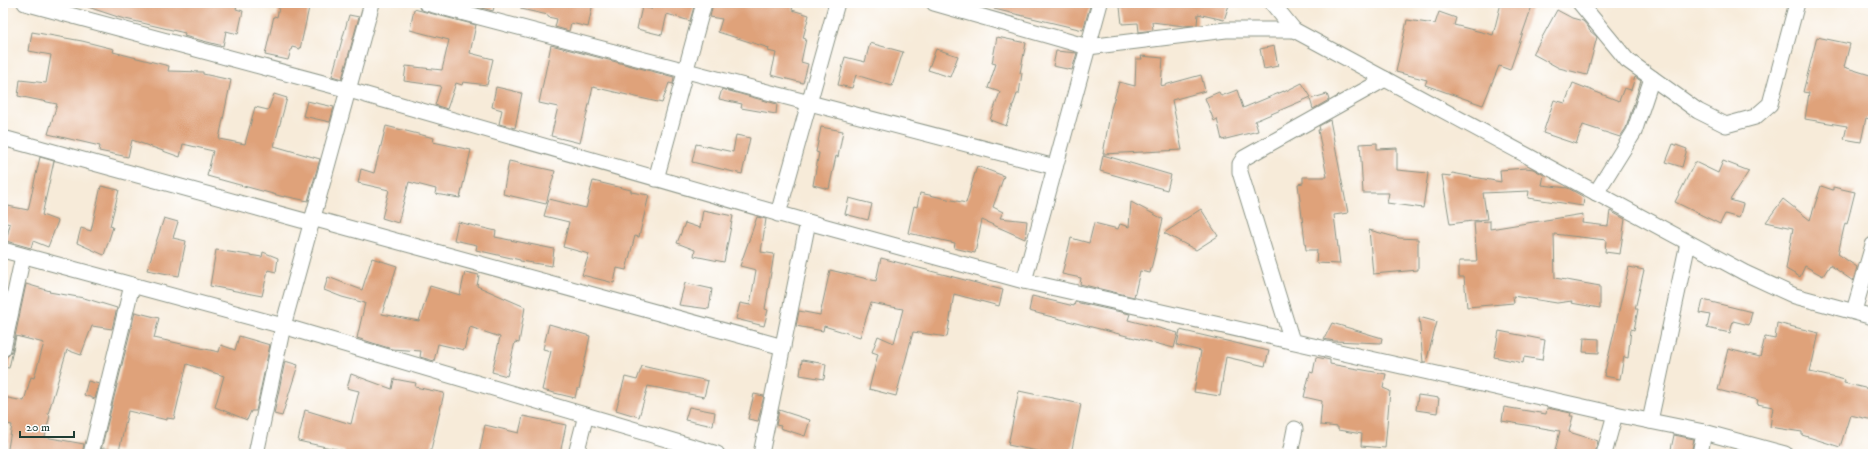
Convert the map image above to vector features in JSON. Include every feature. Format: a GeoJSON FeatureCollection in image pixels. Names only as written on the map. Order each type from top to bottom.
{"type":"FeatureCollection","features":[{"type":"Feature","properties":{"kind":"street"},"geometry":{"type":"LineString","coordinates":[[25,3],[348,90],[778,214],[1024,281],[1615,414],[1704,432],[1785,454]]}},
{"type":"Feature","properties":{"kind":"street"},"geometry":{"type":"LineString","coordinates":[[256,454],[284,326],[372,3]]}},
{"type":"Feature","properties":{"kind":"street"},"geometry":{"type":"LineString","coordinates":[[426,3],[1055,167]]}},
{"type":"Feature","properties":{"kind":"street"},"geometry":{"type":"LineString","coordinates":[[656,179],[704,3]]}},
{"type":"Feature","properties":{"kind":"street"},"geometry":{"type":"LineString","coordinates":[[778,214],[837,3]]}},
{"type":"Feature","properties":{"kind":"street"},"geometry":{"type":"LineString","coordinates":[[934,3],[1088,47],[1226,30],[1294,30]]}},
{"type":"Feature","properties":{"kind":"street"},"geometry":{"type":"LineString","coordinates":[[1024,281],[1100,3]]}},
{"type":"Feature","properties":{"kind":"street"},"geometry":{"type":"LineString","coordinates":[[1272,3],[1294,30],[1745,273],[1795,296],[1873,317]]}},
{"type":"Feature","properties":{"kind":"street"},"geometry":{"type":"LineString","coordinates":[[1580,3],[1627,60],[1698,111],[1726,125],[1755,117],[1770,104],[1797,3]]}},
{"type":"Feature","properties":{"kind":"street"},"geometry":{"type":"LineString","coordinates":[[1596,193],[1634,132],[1652,78]]}},
{"type":"Feature","properties":{"kind":"street"},"geometry":{"type":"LineString","coordinates":[[1292,341],[1243,180],[1240,164],[1244,158],[1384,79]]}},
{"type":"Feature","properties":{"kind":"street"},"geometry":{"type":"LineString","coordinates":[[3,138],[783,347]]}},
{"type":"Feature","properties":{"kind":"street"},"geometry":{"type":"LineString","coordinates":[[761,454],[808,222]]}},
{"type":"Feature","properties":{"kind":"street"},"geometry":{"type":"LineString","coordinates":[[1650,421],[1688,243]]}},
{"type":"Feature","properties":{"kind":"street"},"geometry":{"type":"LineString","coordinates":[[1854,311],[1873,245]]}},
{"type":"Feature","properties":{"kind":"street"},"geometry":{"type":"LineString","coordinates":[[3,250],[284,326],[586,415],[680,449],[717,454]]}},
{"type":"Feature","properties":{"kind":"street"},"geometry":{"type":"LineString","coordinates":[[3,349],[23,256]]}},
{"type":"Feature","properties":{"kind":"street"},"geometry":{"type":"LineString","coordinates":[[91,454],[132,285]]}},
{"type":"Feature","properties":{"kind":"street"},"geometry":{"type":"LineString","coordinates":[[1604,454],[1615,414]]}},
{"type":"Feature","properties":{"kind":"street"},"geometry":{"type":"LineString","coordinates":[[576,454],[586,415]]}},
{"type":"Feature","properties":{"kind":"street"},"geometry":{"type":"LineString","coordinates":[[1290,454],[1294,429]]}},
{"type":"Feature","properties":{"kind":"street"},"geometry":{"type":"LineString","coordinates":[[1700,454],[1704,432]]}},
{"type":"Feature","properties":{"kind":"building"},"geometry":{"type":"Polygon","coordinates":[[[89,3],[127,3],[153,7],[154,3],[238,3],[236,9],[243,11],[238,34],[226,31],[223,46],[184,36],[185,33],[121,18],[88,7],[89,3]]]}},
{"type":"Feature","properties":{"kind":"building"},"geometry":{"type":"Polygon","coordinates":[[[280,3],[310,3],[300,49],[292,47],[288,60],[265,55],[274,16],[277,17],[280,3]]]}},
{"type":"Feature","properties":{"kind":"building"},"geometry":{"type":"Polygon","coordinates":[[[479,3],[495,3],[493,11],[478,7],[479,3]]]}},
{"type":"Feature","properties":{"kind":"building"},"geometry":{"type":"Polygon","coordinates":[[[522,3],[593,3],[588,27],[571,23],[569,31],[555,27],[557,19],[548,17],[548,15],[521,9],[522,3]]]}},
{"type":"Feature","properties":{"kind":"building"},"geometry":{"type":"Polygon","coordinates":[[[643,3],[695,3],[690,21],[667,14],[662,35],[637,29],[642,7],[652,9],[642,6],[643,3]]]}},
{"type":"Feature","properties":{"kind":"building"},"geometry":{"type":"Polygon","coordinates":[[[713,3],[794,3],[792,10],[809,15],[803,38],[806,39],[801,62],[808,64],[803,83],[771,75],[776,53],[768,51],[769,48],[718,32],[722,19],[710,17],[713,3]]]}},
{"type":"Feature","properties":{"kind":"building"},"geometry":{"type":"Polygon","coordinates":[[[995,3],[1091,3],[1083,30],[994,9],[995,3]]]}},
{"type":"Feature","properties":{"kind":"building"},"geometry":{"type":"Polygon","coordinates":[[[1153,3],[1219,3],[1229,5],[1224,20],[1198,14],[1197,25],[1184,26],[1152,22],[1153,30],[1139,32],[1138,23],[1122,24],[1120,7],[1153,3]]]}},
{"type":"Feature","properties":{"kind":"building"},"geometry":{"type":"Polygon","coordinates":[[[1501,3],[1533,3],[1510,70],[1499,66],[1483,105],[1425,85],[1427,80],[1396,72],[1407,20],[1435,24],[1439,12],[1456,18],[1454,25],[1493,35],[1501,3]]]}},
{"type":"Feature","properties":{"kind":"building"},"geometry":{"type":"Polygon","coordinates":[[[414,9],[476,25],[470,53],[493,59],[487,85],[463,82],[462,85],[456,83],[447,109],[435,105],[441,86],[404,81],[406,66],[442,70],[449,40],[410,30],[414,9]]]}},
{"type":"Feature","properties":{"kind":"building"},"geometry":{"type":"Polygon","coordinates":[[[1557,10],[1572,18],[1583,21],[1589,30],[1597,37],[1587,75],[1559,68],[1533,54],[1557,10]]]}},
{"type":"Feature","properties":{"kind":"building"},"geometry":{"type":"Polygon","coordinates":[[[349,15],[359,17],[342,79],[332,76],[349,15]]]}},
{"type":"Feature","properties":{"kind":"building"},"geometry":{"type":"Polygon","coordinates":[[[32,32],[82,41],[114,49],[113,52],[169,66],[168,71],[203,72],[203,74],[231,80],[219,139],[245,144],[255,107],[268,110],[274,94],[287,98],[274,146],[320,159],[308,201],[284,197],[207,176],[213,151],[183,144],[180,157],[132,140],[128,157],[99,151],[100,146],[48,134],[57,104],[18,96],[20,80],[46,83],[51,55],[29,51],[32,32]]]}},
{"type":"Feature","properties":{"kind":"building"},"geometry":{"type":"Polygon","coordinates":[[[997,37],[1026,43],[1020,73],[1022,73],[1019,94],[1017,94],[1006,126],[990,120],[1000,92],[988,88],[996,64],[992,63],[997,37]]]}},
{"type":"Feature","properties":{"kind":"building"},"geometry":{"type":"Polygon","coordinates":[[[1817,37],[1850,44],[1844,67],[1873,76],[1873,120],[1866,118],[1861,142],[1844,139],[1847,126],[1805,119],[1809,93],[1803,92],[1817,37]]]}},
{"type":"Feature","properties":{"kind":"building"},"geometry":{"type":"Polygon","coordinates":[[[870,43],[903,52],[892,86],[856,75],[852,88],[838,85],[845,57],[865,62],[870,43]]]}},
{"type":"Feature","properties":{"kind":"building"},"geometry":{"type":"Polygon","coordinates":[[[551,45],[674,77],[673,84],[669,83],[662,103],[593,87],[580,143],[551,136],[558,107],[539,103],[551,45]]]}},
{"type":"Feature","properties":{"kind":"building"},"geometry":{"type":"Polygon","coordinates":[[[1274,46],[1278,66],[1264,69],[1260,49],[1274,46]]]}},
{"type":"Feature","properties":{"kind":"building"},"geometry":{"type":"Polygon","coordinates":[[[936,49],[958,56],[950,77],[928,70],[936,49]]]}},
{"type":"Feature","properties":{"kind":"building"},"geometry":{"type":"Polygon","coordinates":[[[1056,51],[1077,53],[1072,70],[1053,66],[1056,51]]]}},
{"type":"Feature","properties":{"kind":"building"},"geometry":{"type":"Polygon","coordinates":[[[1141,56],[1163,58],[1161,86],[1201,75],[1205,91],[1172,100],[1182,150],[1103,154],[1111,109],[1119,82],[1135,86],[1136,59],[1142,59],[1141,56]]]}},
{"type":"Feature","properties":{"kind":"building"},"geometry":{"type":"Polygon","coordinates":[[[1635,77],[1641,81],[1626,128],[1620,137],[1583,125],[1576,144],[1543,133],[1554,100],[1565,103],[1573,83],[1619,101],[1624,88],[1631,90],[1635,77]]]}},
{"type":"Feature","properties":{"kind":"building"},"geometry":{"type":"Polygon","coordinates":[[[1302,83],[1311,97],[1255,121],[1258,131],[1222,140],[1217,119],[1214,121],[1205,98],[1219,92],[1221,96],[1237,90],[1243,108],[1284,92],[1302,83]]]}},
{"type":"Feature","properties":{"kind":"building"},"geometry":{"type":"Polygon","coordinates":[[[496,87],[522,93],[515,128],[499,124],[502,110],[492,107],[496,87]]]}},
{"type":"Feature","properties":{"kind":"building"},"geometry":{"type":"Polygon","coordinates":[[[722,89],[777,104],[776,114],[741,108],[742,104],[719,99],[722,89]]]}},
{"type":"Feature","properties":{"kind":"building"},"geometry":{"type":"Polygon","coordinates":[[[1327,94],[1329,100],[1313,109],[1310,99],[1327,94]]]}},
{"type":"Feature","properties":{"kind":"building"},"geometry":{"type":"Polygon","coordinates":[[[307,101],[334,107],[330,122],[303,116],[307,101]]]}},
{"type":"Feature","properties":{"kind":"building"},"geometry":{"type":"Polygon","coordinates":[[[1330,120],[1348,213],[1334,215],[1340,264],[1316,263],[1317,250],[1306,250],[1298,184],[1303,183],[1303,177],[1327,177],[1318,130],[1320,130],[1319,126],[1330,120]]]}},
{"type":"Feature","properties":{"kind":"building"},"geometry":{"type":"Polygon","coordinates":[[[386,126],[434,138],[433,142],[471,150],[460,198],[435,194],[436,189],[409,182],[398,223],[382,218],[389,190],[358,183],[361,169],[374,173],[386,126]]]}},
{"type":"Feature","properties":{"kind":"building"},"geometry":{"type":"Polygon","coordinates":[[[821,127],[843,131],[838,157],[836,156],[829,189],[813,185],[819,153],[816,152],[821,127]]]}},
{"type":"Feature","properties":{"kind":"building"},"geometry":{"type":"Polygon","coordinates":[[[736,135],[750,138],[742,174],[692,162],[696,144],[733,152],[736,135]]]}},
{"type":"Feature","properties":{"kind":"building"},"geometry":{"type":"Polygon","coordinates":[[[1377,143],[1377,149],[1397,148],[1397,170],[1428,173],[1423,208],[1387,203],[1389,193],[1363,193],[1360,144],[1377,143]]]}},
{"type":"Feature","properties":{"kind":"building"},"geometry":{"type":"Polygon","coordinates":[[[1673,144],[1687,149],[1682,167],[1666,162],[1673,144]]]}},
{"type":"Feature","properties":{"kind":"building"},"geometry":{"type":"Polygon","coordinates":[[[1103,155],[1171,175],[1167,190],[1100,171],[1103,155]]]}},
{"type":"Feature","properties":{"kind":"building"},"geometry":{"type":"Polygon","coordinates":[[[40,157],[54,161],[42,215],[58,221],[48,247],[33,241],[31,248],[6,241],[10,224],[3,222],[3,205],[28,210],[40,157]]]}},
{"type":"Feature","properties":{"kind":"building"},"geometry":{"type":"Polygon","coordinates":[[[509,161],[555,171],[546,204],[503,194],[509,161]]]}},
{"type":"Feature","properties":{"kind":"building"},"geometry":{"type":"Polygon","coordinates":[[[1723,161],[1749,171],[1730,200],[1743,204],[1739,218],[1725,214],[1720,224],[1675,202],[1695,162],[1718,173],[1723,161]]]}},
{"type":"Feature","properties":{"kind":"building"},"geometry":{"type":"Polygon","coordinates":[[[977,166],[1004,176],[993,207],[1003,212],[1000,218],[1027,221],[1025,239],[982,220],[975,253],[954,248],[955,243],[908,233],[914,206],[917,207],[920,193],[966,203],[977,166]]]}},
{"type":"Feature","properties":{"kind":"building"},"geometry":{"type":"Polygon","coordinates":[[[1526,168],[1533,169],[1544,175],[1542,185],[1568,188],[1584,197],[1583,206],[1528,198],[1529,191],[1483,193],[1487,219],[1450,224],[1442,175],[1451,176],[1452,173],[1501,182],[1500,170],[1526,168]]]}},
{"type":"Feature","properties":{"kind":"building"},"geometry":{"type":"Polygon","coordinates":[[[593,181],[631,190],[631,192],[649,195],[639,237],[635,236],[626,270],[617,268],[614,283],[582,275],[589,254],[563,247],[569,222],[544,216],[549,199],[586,208],[593,181]]]}},
{"type":"Feature","properties":{"kind":"building"},"geometry":{"type":"Polygon","coordinates":[[[101,186],[119,190],[110,226],[113,227],[104,255],[77,243],[81,228],[91,231],[101,186]]]}},
{"type":"Feature","properties":{"kind":"building"},"geometry":{"type":"Polygon","coordinates":[[[1821,186],[1833,190],[1833,187],[1855,192],[1847,224],[1845,223],[1838,254],[1857,267],[1853,281],[1830,265],[1823,276],[1805,266],[1800,277],[1786,269],[1793,228],[1766,222],[1783,199],[1810,220],[1821,186]]]}},
{"type":"Feature","properties":{"kind":"building"},"geometry":{"type":"Polygon","coordinates":[[[849,198],[872,204],[868,220],[845,214],[849,198]]]}},
{"type":"Feature","properties":{"kind":"building"},"geometry":{"type":"Polygon","coordinates":[[[1131,202],[1163,219],[1150,273],[1140,271],[1134,297],[1080,284],[1081,278],[1062,274],[1071,238],[1089,243],[1094,223],[1118,229],[1120,224],[1129,227],[1131,202]]]}},
{"type":"Feature","properties":{"kind":"building"},"geometry":{"type":"Polygon","coordinates":[[[1201,209],[1218,236],[1196,250],[1164,233],[1201,209]]]}},
{"type":"Feature","properties":{"kind":"building"},"geometry":{"type":"Polygon","coordinates":[[[703,210],[733,216],[724,262],[694,256],[695,250],[677,243],[685,223],[700,228],[703,210]]]}},
{"type":"Feature","properties":{"kind":"building"},"geometry":{"type":"Polygon","coordinates":[[[1610,211],[1625,219],[1620,254],[1605,252],[1606,240],[1554,234],[1555,278],[1600,286],[1600,308],[1571,303],[1572,301],[1557,303],[1513,296],[1514,303],[1467,307],[1464,277],[1459,277],[1459,261],[1477,261],[1474,222],[1490,221],[1490,229],[1583,214],[1582,223],[1608,226],[1610,211]]]}},
{"type":"Feature","properties":{"kind":"building"},"geometry":{"type":"Polygon","coordinates":[[[757,217],[766,219],[761,252],[774,254],[765,309],[768,310],[764,326],[736,319],[740,303],[750,305],[756,270],[740,266],[757,217]]]}},
{"type":"Feature","properties":{"kind":"building"},"geometry":{"type":"Polygon","coordinates":[[[164,218],[178,222],[173,238],[186,241],[179,276],[147,270],[164,218]]]}},
{"type":"Feature","properties":{"kind":"building"},"geometry":{"type":"Polygon","coordinates":[[[458,222],[496,231],[495,237],[554,249],[552,266],[520,261],[476,250],[477,245],[454,240],[458,222]]]}},
{"type":"Feature","properties":{"kind":"building"},"geometry":{"type":"Polygon","coordinates":[[[1369,230],[1399,238],[1418,239],[1418,270],[1373,274],[1369,230]]]}},
{"type":"Feature","properties":{"kind":"building"},"geometry":{"type":"Polygon","coordinates":[[[216,250],[262,257],[263,252],[278,258],[276,272],[268,270],[262,296],[210,286],[216,250]]]}},
{"type":"Feature","properties":{"kind":"building"},"geometry":{"type":"Polygon","coordinates":[[[372,258],[397,266],[382,314],[419,321],[430,286],[460,295],[465,272],[479,275],[477,286],[525,307],[519,343],[515,342],[507,376],[492,372],[500,337],[470,327],[464,350],[438,344],[434,361],[420,357],[421,351],[392,349],[357,338],[365,303],[342,297],[324,290],[328,277],[362,290],[372,258]]]}},
{"type":"Feature","properties":{"kind":"building"},"geometry":{"type":"Polygon","coordinates":[[[881,258],[1003,290],[999,306],[954,294],[947,337],[913,332],[896,396],[869,389],[878,354],[872,352],[878,336],[894,343],[903,309],[871,303],[860,337],[824,326],[823,331],[796,326],[799,311],[820,315],[830,270],[876,281],[881,258]]]}},
{"type":"Feature","properties":{"kind":"building"},"geometry":{"type":"Polygon","coordinates":[[[1629,267],[1644,270],[1635,309],[1638,309],[1634,330],[1631,329],[1628,358],[1624,357],[1620,379],[1604,376],[1629,267]]]}},
{"type":"Feature","properties":{"kind":"building"},"geometry":{"type":"Polygon","coordinates":[[[685,283],[712,289],[709,309],[679,305],[685,283]]]}},
{"type":"Feature","properties":{"kind":"building"},"geometry":{"type":"Polygon","coordinates":[[[26,284],[50,291],[49,292],[84,298],[117,308],[112,329],[92,326],[81,355],[67,350],[48,414],[50,415],[45,437],[84,444],[82,454],[7,454],[12,425],[3,423],[3,397],[24,401],[31,377],[34,378],[44,343],[16,336],[9,368],[3,367],[3,358],[9,355],[12,351],[26,284]]]}},
{"type":"Feature","properties":{"kind":"building"},"geometry":{"type":"Polygon","coordinates":[[[1032,296],[1074,306],[1075,302],[1130,314],[1128,320],[1178,333],[1174,348],[1029,311],[1032,296]]]}},
{"type":"Feature","properties":{"kind":"building"},"geometry":{"type":"Polygon","coordinates":[[[1703,300],[1752,312],[1749,325],[1733,321],[1730,333],[1707,328],[1710,315],[1700,313],[1703,300]]]}},
{"type":"Feature","properties":{"kind":"building"},"geometry":{"type":"Polygon","coordinates":[[[135,312],[159,318],[154,338],[219,352],[221,345],[235,350],[239,336],[270,345],[256,411],[251,411],[247,420],[215,407],[224,376],[187,364],[174,419],[167,418],[167,420],[128,411],[119,451],[103,448],[102,454],[100,454],[135,312]]]}},
{"type":"Feature","properties":{"kind":"building"},"geometry":{"type":"Polygon","coordinates":[[[1419,317],[1437,322],[1426,362],[1423,362],[1419,317]]]}},
{"type":"Feature","properties":{"kind":"building"},"geometry":{"type":"Polygon","coordinates":[[[1332,323],[1382,338],[1381,343],[1334,341],[1324,339],[1332,323]]]}},
{"type":"Feature","properties":{"kind":"building"},"geometry":{"type":"Polygon","coordinates":[[[1777,323],[1819,333],[1810,372],[1845,380],[1844,383],[1873,390],[1873,420],[1850,415],[1840,447],[1802,435],[1802,432],[1770,427],[1773,407],[1757,404],[1758,400],[1718,390],[1728,349],[1760,357],[1765,337],[1775,339],[1777,323]]]}},
{"type":"Feature","properties":{"kind":"building"},"geometry":{"type":"Polygon","coordinates":[[[549,324],[590,336],[579,389],[577,389],[575,398],[542,390],[551,351],[543,349],[549,324]]]}},
{"type":"Feature","properties":{"kind":"building"},"geometry":{"type":"Polygon","coordinates":[[[1180,330],[1269,351],[1265,366],[1226,357],[1220,396],[1194,392],[1201,351],[1177,345],[1180,330]]]}},
{"type":"Feature","properties":{"kind":"building"},"geometry":{"type":"Polygon","coordinates":[[[1499,331],[1545,340],[1542,360],[1524,357],[1523,363],[1494,357],[1499,331]]]}},
{"type":"Feature","properties":{"kind":"building"},"geometry":{"type":"Polygon","coordinates":[[[1584,338],[1599,339],[1599,353],[1583,352],[1584,338]]]}},
{"type":"Feature","properties":{"kind":"building"},"geometry":{"type":"Polygon","coordinates":[[[1316,357],[1330,360],[1330,364],[1386,374],[1383,388],[1390,391],[1385,448],[1361,446],[1362,434],[1338,430],[1338,427],[1320,425],[1322,401],[1304,397],[1310,372],[1313,373],[1316,357]]]}},
{"type":"Feature","properties":{"kind":"building"},"geometry":{"type":"Polygon","coordinates":[[[802,360],[826,364],[824,379],[800,375],[802,360]]]}},
{"type":"Feature","properties":{"kind":"building"},"geometry":{"type":"Polygon","coordinates":[[[285,361],[298,365],[282,416],[274,414],[285,361]]]}},
{"type":"Feature","properties":{"kind":"building"},"geometry":{"type":"Polygon","coordinates":[[[642,366],[708,381],[704,397],[648,386],[639,417],[616,410],[625,377],[637,380],[642,366]]]}},
{"type":"Feature","properties":{"kind":"building"},"geometry":{"type":"Polygon","coordinates":[[[351,374],[392,389],[394,379],[416,383],[415,387],[444,393],[430,454],[344,454],[345,451],[298,441],[305,410],[351,424],[359,391],[347,388],[351,374]]]}},
{"type":"Feature","properties":{"kind":"building"},"geometry":{"type":"Polygon","coordinates":[[[88,381],[99,384],[95,399],[84,395],[88,381]]]}},
{"type":"Feature","properties":{"kind":"building"},"geometry":{"type":"Polygon","coordinates":[[[1019,391],[1081,404],[1071,454],[1051,454],[1008,445],[1019,391]]]}},
{"type":"Feature","properties":{"kind":"building"},"geometry":{"type":"Polygon","coordinates":[[[754,394],[764,396],[758,421],[748,419],[754,394]]]}},
{"type":"Feature","properties":{"kind":"building"},"geometry":{"type":"Polygon","coordinates":[[[1418,395],[1439,398],[1437,413],[1416,410],[1418,395]]]}},
{"type":"Feature","properties":{"kind":"building"},"geometry":{"type":"Polygon","coordinates":[[[689,407],[715,412],[713,426],[685,420],[689,407]]]}},
{"type":"Feature","properties":{"kind":"building"},"geometry":{"type":"Polygon","coordinates":[[[1504,407],[1546,414],[1547,408],[1571,413],[1570,416],[1573,416],[1569,432],[1598,441],[1595,454],[1554,454],[1560,431],[1502,421],[1504,407]]]}},
{"type":"Feature","properties":{"kind":"building"},"geometry":{"type":"Polygon","coordinates":[[[779,410],[810,420],[805,436],[780,428],[781,426],[776,425],[779,410]]]}},
{"type":"Feature","properties":{"kind":"building"},"geometry":{"type":"Polygon","coordinates":[[[523,416],[566,425],[560,454],[479,454],[485,425],[519,433],[523,416]]]}},
{"type":"Feature","properties":{"kind":"building"},"geometry":{"type":"Polygon","coordinates":[[[1674,435],[1694,439],[1691,454],[1670,454],[1674,435]]]}}]}
